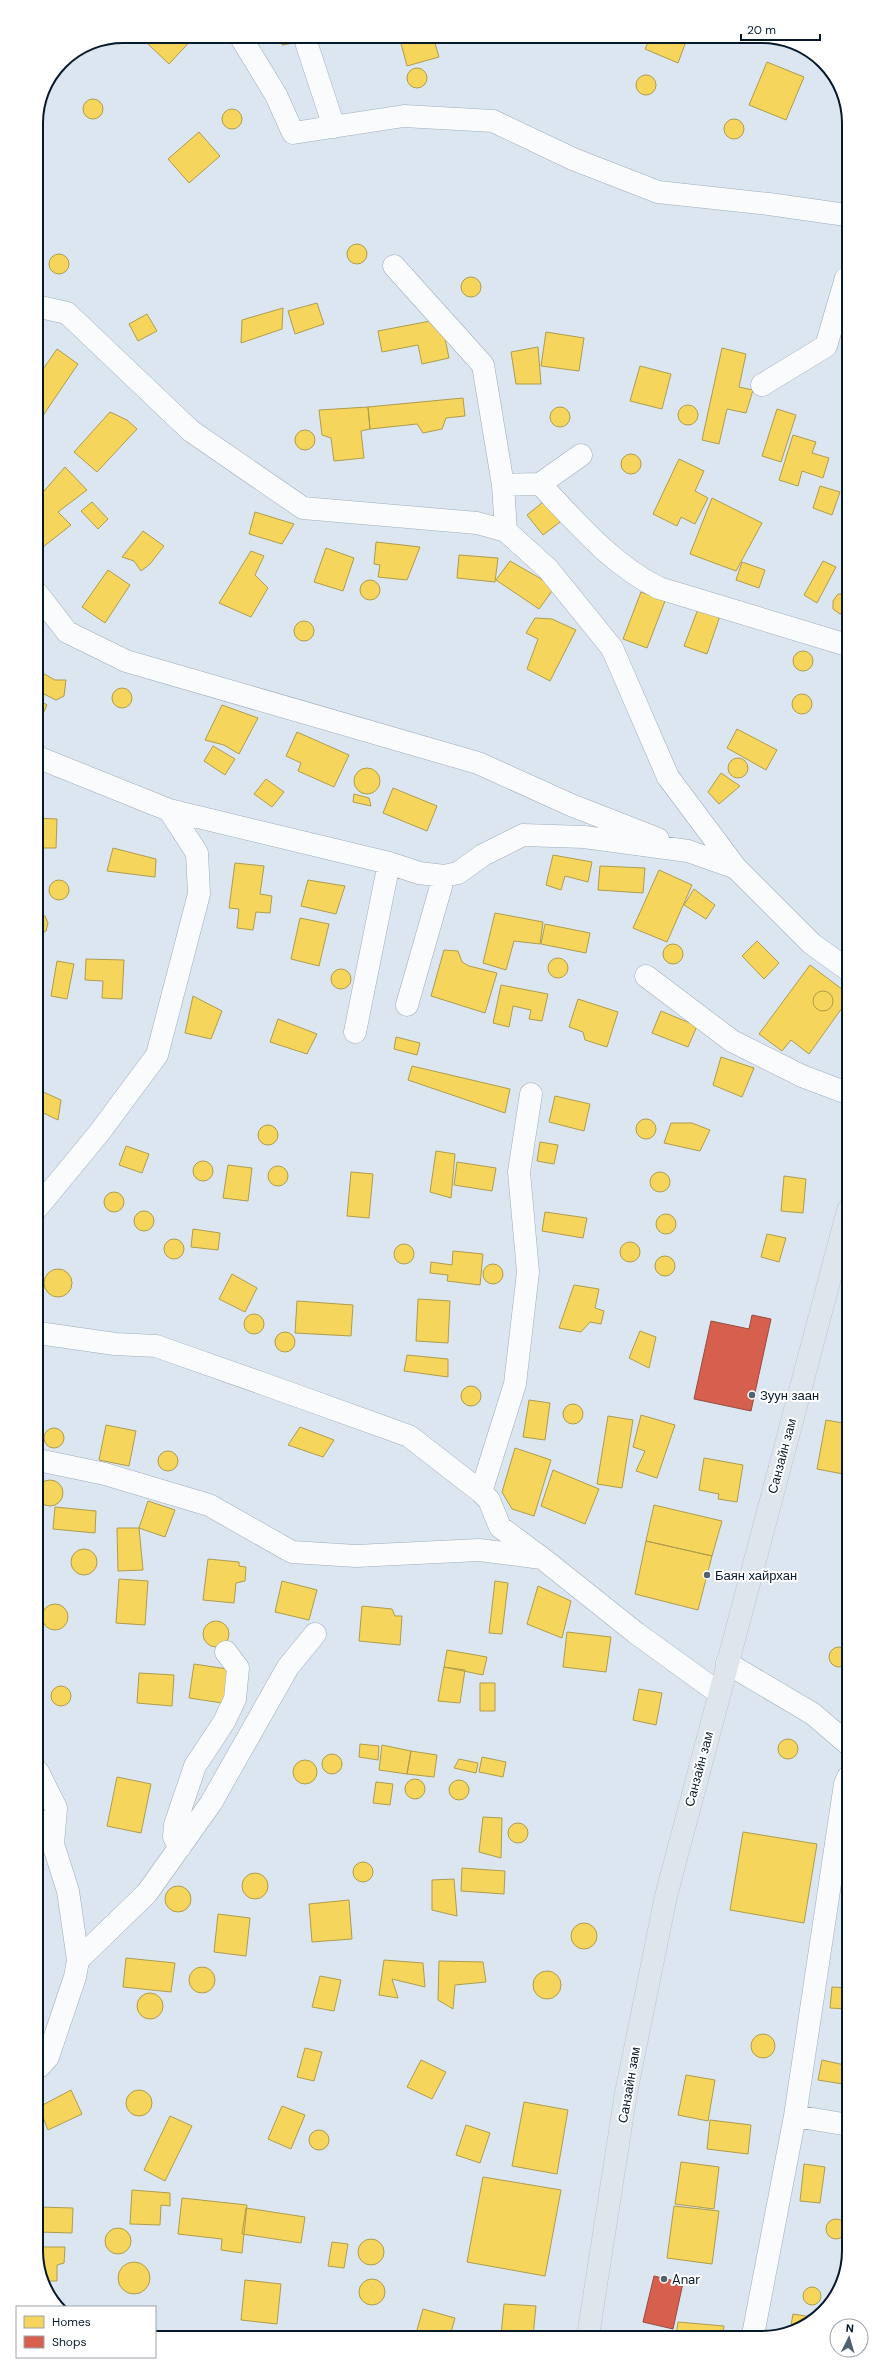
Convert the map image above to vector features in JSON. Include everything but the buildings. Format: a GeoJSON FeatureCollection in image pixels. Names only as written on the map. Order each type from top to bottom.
{"type":"FeatureCollection","features":[{"type":"Feature","properties":{"kind":"main road","name":"Санзайн зам"},"geometry":{"type":"LineString","coordinates":[[589,2331],[626,2093],[666,1896],[842,1232]]}},
{"type":"Feature","properties":{"kind":"street"},"geometry":{"type":"LineString","coordinates":[[244,43],[276,95],[293,133],[404,116],[493,121],[573,159],[658,192],[769,204],[842,214]]}},
{"type":"Feature","properties":{"kind":"street"},"geometry":{"type":"LineString","coordinates":[[307,45],[334,127]]}},
{"type":"Feature","properties":{"kind":"street"},"geometry":{"type":"LineString","coordinates":[[394,266],[483,365],[503,485],[506,531]]}},
{"type":"Feature","properties":{"kind":"street"},"geometry":{"type":"LineString","coordinates":[[762,385],[826,346],[842,292]]}},
{"type":"Feature","properties":{"kind":"street"},"geometry":{"type":"LineString","coordinates":[[43,308],[67,313],[191,431],[303,508],[477,523],[506,531],[548,569],[612,648],[668,777],[736,868],[812,944],[842,965]]}},
{"type":"Feature","properties":{"kind":"street"},"geometry":{"type":"LineString","coordinates":[[503,485],[540,484],[581,455]]}},
{"type":"Feature","properties":{"kind":"street"},"geometry":{"type":"LineString","coordinates":[[540,484],[586,533],[637,578],[659,588],[842,643]]}},
{"type":"Feature","properties":{"kind":"street"},"geometry":{"type":"LineString","coordinates":[[43,601],[67,632],[126,661],[478,763],[571,805],[736,868]]}},
{"type":"Feature","properties":{"kind":"street"},"geometry":{"type":"LineString","coordinates":[[43,759],[169,810],[389,863],[419,873],[444,876],[458,873],[483,855],[523,835],[584,837],[688,851],[736,868]]}},
{"type":"Feature","properties":{"kind":"street"},"geometry":{"type":"LineString","coordinates":[[43,1202],[99,1133],[157,1056],[199,894],[197,853],[169,810]]}},
{"type":"Feature","properties":{"kind":"street"},"geometry":{"type":"LineString","coordinates":[[355,1032],[389,863]]}},
{"type":"Feature","properties":{"kind":"street"},"geometry":{"type":"LineString","coordinates":[[407,1005],[444,876]]}},
{"type":"Feature","properties":{"kind":"street"},"geometry":{"type":"LineString","coordinates":[[646,976],[732,1041],[802,1076],[842,1091]]}},
{"type":"Feature","properties":{"kind":"street"},"geometry":{"type":"LineString","coordinates":[[481,1492],[515,1384],[517,1369],[528,1272],[519,1172],[531,1094]]}},
{"type":"Feature","properties":{"kind":"street"},"geometry":{"type":"LineString","coordinates":[[43,1334],[115,1344],[156,1346],[409,1436],[481,1492],[489,1500],[500,1527],[542,1558],[636,1633],[719,1692]]}},
{"type":"Feature","properties":{"kind":"street"},"geometry":{"type":"LineString","coordinates":[[43,1461],[105,1474],[209,1505],[292,1552],[356,1556],[479,1550],[542,1558]]}},
{"type":"Feature","properties":{"kind":"street"},"geometry":{"type":"LineString","coordinates":[[78,1960],[147,1893],[233,1768],[273,1691],[288,1667],[315,1634]]}},
{"type":"Feature","properties":{"kind":"street"},"geometry":{"type":"LineString","coordinates":[[180,1847],[174,1837],[175,1825],[195,1766],[224,1722],[235,1699],[238,1668],[226,1652]]}},
{"type":"Feature","properties":{"kind":"street"},"geometry":{"type":"LineString","coordinates":[[727,1663],[813,1714],[842,1739]]}},
{"type":"Feature","properties":{"kind":"street"},"geometry":{"type":"LineString","coordinates":[[43,1782],[56,1808],[49,1852]]}},
{"type":"Feature","properties":{"kind":"street"},"geometry":{"type":"LineString","coordinates":[[754,2331],[795,2116],[819,1945],[842,1803]]}},
{"type":"Feature","properties":{"kind":"street"},"geometry":{"type":"LineString","coordinates":[[43,1835],[49,1852],[68,1891],[78,1960],[75,1976],[48,2057],[43,2063]]}},
{"type":"Feature","properties":{"kind":"street"},"geometry":{"type":"LineString","coordinates":[[795,2116],[842,2124]]}},
{"type":"Feature","properties":{"kind":"place","name":"Зуун заан"},"geometry":{"type":"Point","coordinates":[752,1395]}},
{"type":"Feature","properties":{"kind":"place","name":"Баян хайрхан"},"geometry":{"type":"Point","coordinates":[707,1575]}},
{"type":"Feature","properties":{"kind":"place","name":"Anar"},"geometry":{"type":"Point","coordinates":[664,2279]}}]}
